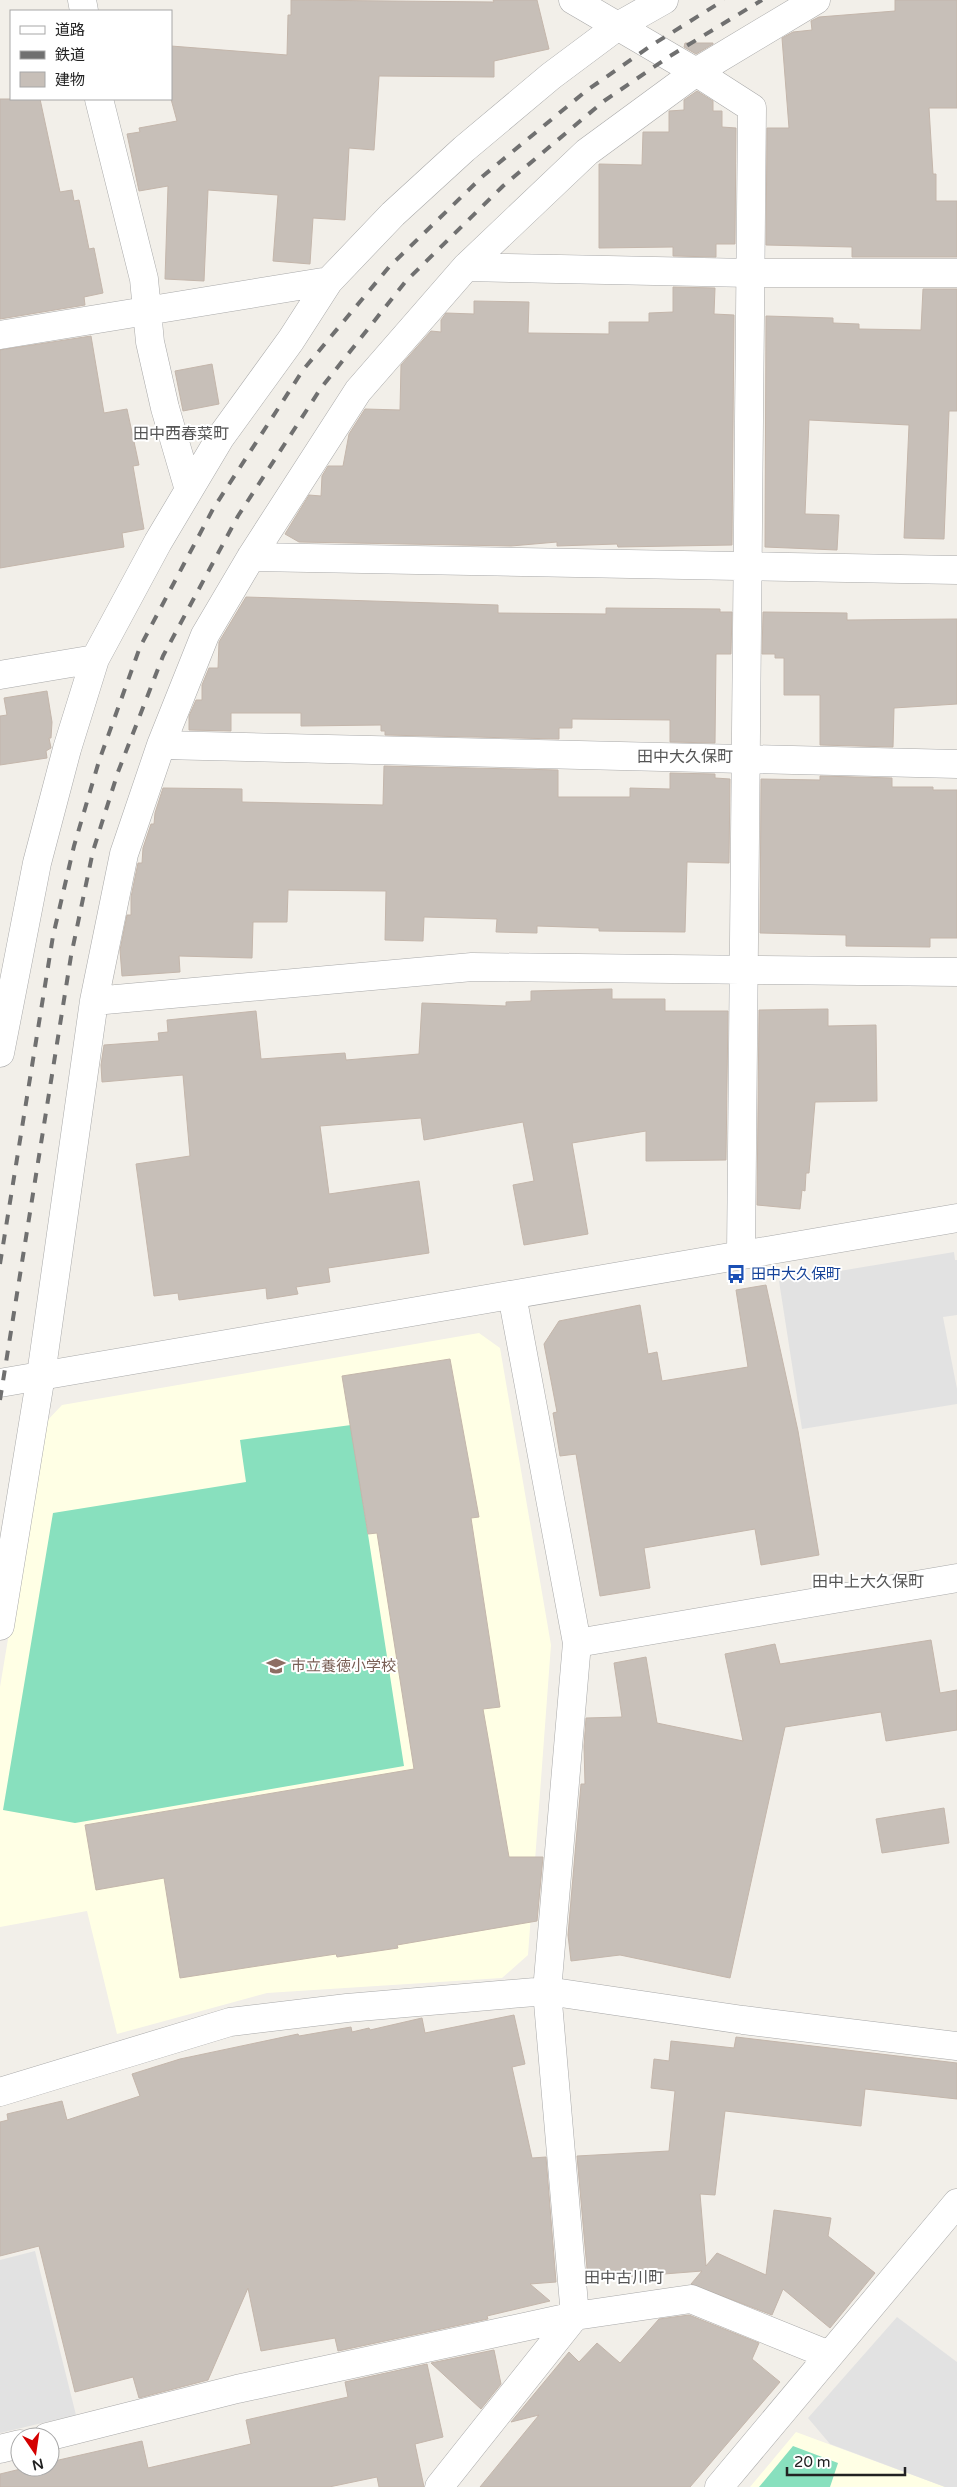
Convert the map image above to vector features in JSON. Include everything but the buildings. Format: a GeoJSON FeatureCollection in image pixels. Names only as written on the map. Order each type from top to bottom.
{"type":"FeatureCollection","features":[{"type":"Feature","properties":{"kind":"street"},"geometry":{"type":"LineString","coordinates":[[573,0],[696,72],[752,108],[741,1254]]}},
{"type":"Feature","properties":{"kind":"street"},"geometry":{"type":"LineString","coordinates":[[0,1053],[3,1016],[37,863],[66,749],[95,658],[220,438],[291,340],[329,280],[393,214],[464,149],[552,76],[618,26],[664,0]]}},
{"type":"Feature","properties":{"kind":"street"},"geometry":{"type":"LineString","coordinates":[[0,1626],[41,1375],[94,1001],[124,854],[161,745],[205,635],[251,557],[358,391],[466,268],[587,152],[696,72],[816,0]]}},
{"type":"Feature","properties":{"kind":"street"},"geometry":{"type":"LineString","coordinates":[[99,100],[142,270],[150,342],[189,490]]}},
{"type":"Feature","properties":{"kind":"street"},"geometry":{"type":"LineString","coordinates":[[466,268],[957,273]]}},
{"type":"Feature","properties":{"kind":"street"},"geometry":{"type":"LineString","coordinates":[[0,335],[329,280]]}},
{"type":"Feature","properties":{"kind":"street"},"geometry":{"type":"LineString","coordinates":[[251,557],[957,570]]}},
{"type":"Feature","properties":{"kind":"street"},"geometry":{"type":"LineString","coordinates":[[0,675],[95,658]]}},
{"type":"Feature","properties":{"kind":"street"},"geometry":{"type":"LineString","coordinates":[[161,745],[957,764]]}},
{"type":"Feature","properties":{"kind":"street"},"geometry":{"type":"LineString","coordinates":[[94,1001],[472,967],[957,972]]}},
{"type":"Feature","properties":{"kind":"street"},"geometry":{"type":"LineString","coordinates":[[0,1383],[957,1218]]}},
{"type":"Feature","properties":{"kind":"street"},"geometry":{"type":"LineString","coordinates":[[439,2487],[575,2316],[547,1991],[576,1643],[512,1295]]}},
{"type":"Feature","properties":{"kind":"street"},"geometry":{"type":"LineString","coordinates":[[576,1643],[957,1578]]}},
{"type":"Feature","properties":{"kind":"street"},"geometry":{"type":"LineString","coordinates":[[0,2092],[230,2022],[347,2008],[547,1991],[742,2020],[957,2046]]}},
{"type":"Feature","properties":{"kind":"street"},"geometry":{"type":"LineString","coordinates":[[719,2487],[957,2203]]}},
{"type":"Feature","properties":{"kind":"street"},"geometry":{"type":"LineString","coordinates":[[60,2434],[237,2389],[575,2316],[691,2299],[829,2355]]}},
{"type":"Feature","properties":{"kind":"shaded area"},"geometry":{"type":"Polygon","coordinates":[[[954,1252],[955,1260],[957,1260],[957,1315],[943,1317],[957,1389],[957,1404],[802,1429],[779,1281],[954,1252]]]}},
{"type":"Feature","properties":{"kind":"shaded area","name":"市立養徳小学校"},"geometry":{"type":"Polygon","coordinates":[[[479,1333],[500,1348],[551,1645],[528,1955],[502,1978],[267,1993],[117,2034],[87,1911],[0,1927],[0,1687],[44,1424],[62,1405],[479,1333]]]}},
{"type":"Feature","properties":{"kind":"shaded area"},"geometry":{"type":"Polygon","coordinates":[[[35,2251],[76,2415],[25,2427],[10,2427],[10,2431],[0,2433],[0,2260],[35,2251]]]}},
{"type":"Feature","properties":{"kind":"shaded area"},"geometry":{"type":"Polygon","coordinates":[[[897,2317],[957,2362],[957,2487],[945,2487],[830,2444],[808,2418],[897,2317]]]}},
{"type":"Feature","properties":{"kind":"shaded area"},"geometry":{"type":"Polygon","coordinates":[[[796,2432],[945,2487],[750,2487],[796,2432]]]}},
{"type":"Feature","properties":{"kind":"green space"},"geometry":{"type":"Polygon","coordinates":[[[351,1425],[404,1766],[75,1823],[3,1810],[53,1513],[246,1482],[240,1440],[351,1425]]]}},
{"type":"Feature","properties":{"kind":"green space"},"geometry":{"type":"Polygon","coordinates":[[[793,2446],[838,2463],[830,2487],[759,2487],[793,2446]]]}},
{"type":"Feature","properties":{"kind":"railway"},"geometry":{"type":"LineString","coordinates":[[0,1264],[53,936],[74,846],[99,761],[140,647],[213,509],[303,370],[389,267],[483,176],[586,91],[652,45],[724,0]]}},
{"type":"Feature","properties":{"kind":"railway"},"geometry":{"type":"LineString","coordinates":[[0,1400],[71,956],[93,851],[118,772],[163,656],[238,516],[321,388],[406,281],[503,186],[604,101],[670,56],[762,0]]}},
{"type":"Feature","properties":{"kind":"place","name":"田中大久保町"},"geometry":{"type":"Point","coordinates":[736,1274]}},
{"type":"Feature","properties":{"kind":"place","name":"市立養徳小学校"},"geometry":{"type":"Point","coordinates":[276,1666]}},
{"type":"Feature","properties":{"kind":"district","name":"田中西春菜町"},"geometry":{"type":"Point","coordinates":[181,433]}},
{"type":"Feature","properties":{"kind":"district","name":"田中大久保町"},"geometry":{"type":"Point","coordinates":[685,756]}},
{"type":"Feature","properties":{"kind":"district","name":"田中上大久保町"},"geometry":{"type":"Point","coordinates":[868,1581]}},
{"type":"Feature","properties":{"kind":"district","name":"田中古川町"},"geometry":{"type":"Point","coordinates":[624,2277]}}]}
